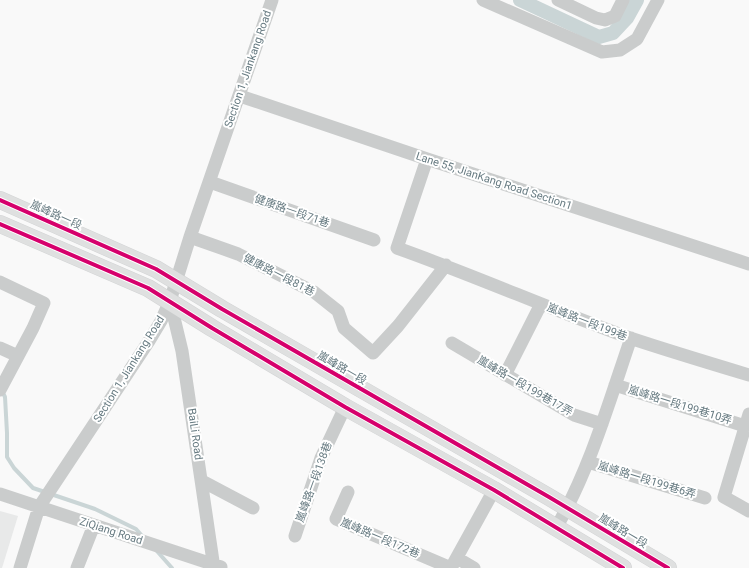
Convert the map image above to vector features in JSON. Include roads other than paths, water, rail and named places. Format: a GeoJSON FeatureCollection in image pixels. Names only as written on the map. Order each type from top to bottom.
{"type":"FeatureCollection","features":[{"type":"Feature","properties":{"kind":"main road","name":"嵐峰路一段"},"geometry":{"type":"LineString","coordinates":[[0,200],[156,269],[176,280],[222,309],[568,508],[668,568]]}},
{"type":"Feature","properties":{"kind":"main road"},"geometry":{"type":"LineString","coordinates":[[0,224],[148,288],[345,407],[494,490],[556,528],[606,564],[623,568]]}},
{"type":"Feature","properties":{"kind":"street","name":"Section 1, Jiankang Road"},"geometry":{"type":"LineString","coordinates":[[20,568],[39,507],[149,340],[161,321],[170,301],[190,237],[272,0]]}},
{"type":"Feature","properties":{"kind":"street"},"geometry":{"type":"LineString","coordinates":[[483,0],[602,52],[620,50],[637,39],[658,0]]}},
{"type":"Feature","properties":{"kind":"street"},"geometry":{"type":"LineString","coordinates":[[558,0],[596,18],[605,20],[615,16],[623,0]]}},
{"type":"Feature","properties":{"kind":"street","name":"Lane 55, JianKang Road Section1"},"geometry":{"type":"LineString","coordinates":[[240,96],[427,159],[749,264]]}},
{"type":"Feature","properties":{"kind":"street","name":"嵐峰路一段199巷"},"geometry":{"type":"LineString","coordinates":[[427,159],[398,248],[446,265],[541,304],[631,338],[588,462],[568,508],[556,528]]}},
{"type":"Feature","properties":{"kind":"street","name":"健康路一段71巷"},"geometry":{"type":"LineString","coordinates":[[210,182],[374,240]]}},
{"type":"Feature","properties":{"kind":"street","name":"健康路一段81巷"},"geometry":{"type":"LineString","coordinates":[[190,237],[238,254],[314,292],[338,311],[344,328],[373,353],[398,326],[446,265]]}},
{"type":"Feature","properties":{"kind":"street"},"geometry":{"type":"LineString","coordinates":[[0,282],[44,303],[0,390]]}},
{"type":"Feature","properties":{"kind":"street","name":"BaiLi Road"},"geometry":{"type":"LineString","coordinates":[[170,301],[182,351],[217,567]]}},
{"type":"Feature","properties":{"kind":"street"},"geometry":{"type":"LineString","coordinates":[[505,375],[541,304]]}},
{"type":"Feature","properties":{"kind":"street"},"geometry":{"type":"LineString","coordinates":[[631,338],[749,376]]}},
{"type":"Feature","properties":{"kind":"street","name":"嵐峰路一段199巷17弄"},"geometry":{"type":"LineString","coordinates":[[452,343],[574,415],[602,424]]}},
{"type":"Feature","properties":{"kind":"street"},"geometry":{"type":"LineString","coordinates":[[0,348],[18,356]]}},
{"type":"Feature","properties":{"kind":"street","name":"嵐峰路一段199巷10弄"},"geometry":{"type":"LineString","coordinates":[[615,385],[747,420]]}},
{"type":"Feature","properties":{"kind":"street","name":"嵐峰路一段138巷"},"geometry":{"type":"LineString","coordinates":[[295,536],[321,458],[345,407]]}},
{"type":"Feature","properties":{"kind":"street"},"geometry":{"type":"LineString","coordinates":[[747,420],[724,497],[749,511]]}},
{"type":"Feature","properties":{"kind":"street","name":"嵐峰路一段199巷6弄"},"geometry":{"type":"LineString","coordinates":[[588,462],[705,498]]}},
{"type":"Feature","properties":{"kind":"street"},"geometry":{"type":"LineString","coordinates":[[202,481],[253,508]]}},
{"type":"Feature","properties":{"kind":"street"},"geometry":{"type":"LineString","coordinates":[[453,565],[494,490]]}},
{"type":"Feature","properties":{"kind":"street","name":"嵐峰路一段172巷"},"geometry":{"type":"LineString","coordinates":[[348,492],[336,519],[453,565],[474,568]]}},
{"type":"Feature","properties":{"kind":"street","name":"ZiQiang Road"},"geometry":{"type":"LineString","coordinates":[[0,494],[217,567]]}},
{"type":"Feature","properties":{"kind":"street"},"geometry":{"type":"LineString","coordinates":[[77,568],[94,525]]}},
{"type":"Feature","properties":{"kind":"waterway"},"geometry":{"type":"LineString","coordinates":[[520,0],[599,37],[613,33],[627,18],[637,0]]}},
{"type":"Feature","properties":{"kind":"waterway"},"geometry":{"type":"LineString","coordinates":[[2,391],[5,397],[7,457],[14,468],[33,488],[95,509],[136,529],[143,537]]}},
{"type":"Feature","properties":{"kind":"waterway"},"geometry":{"type":"LineString","coordinates":[[156,550],[172,568]]}}]}
